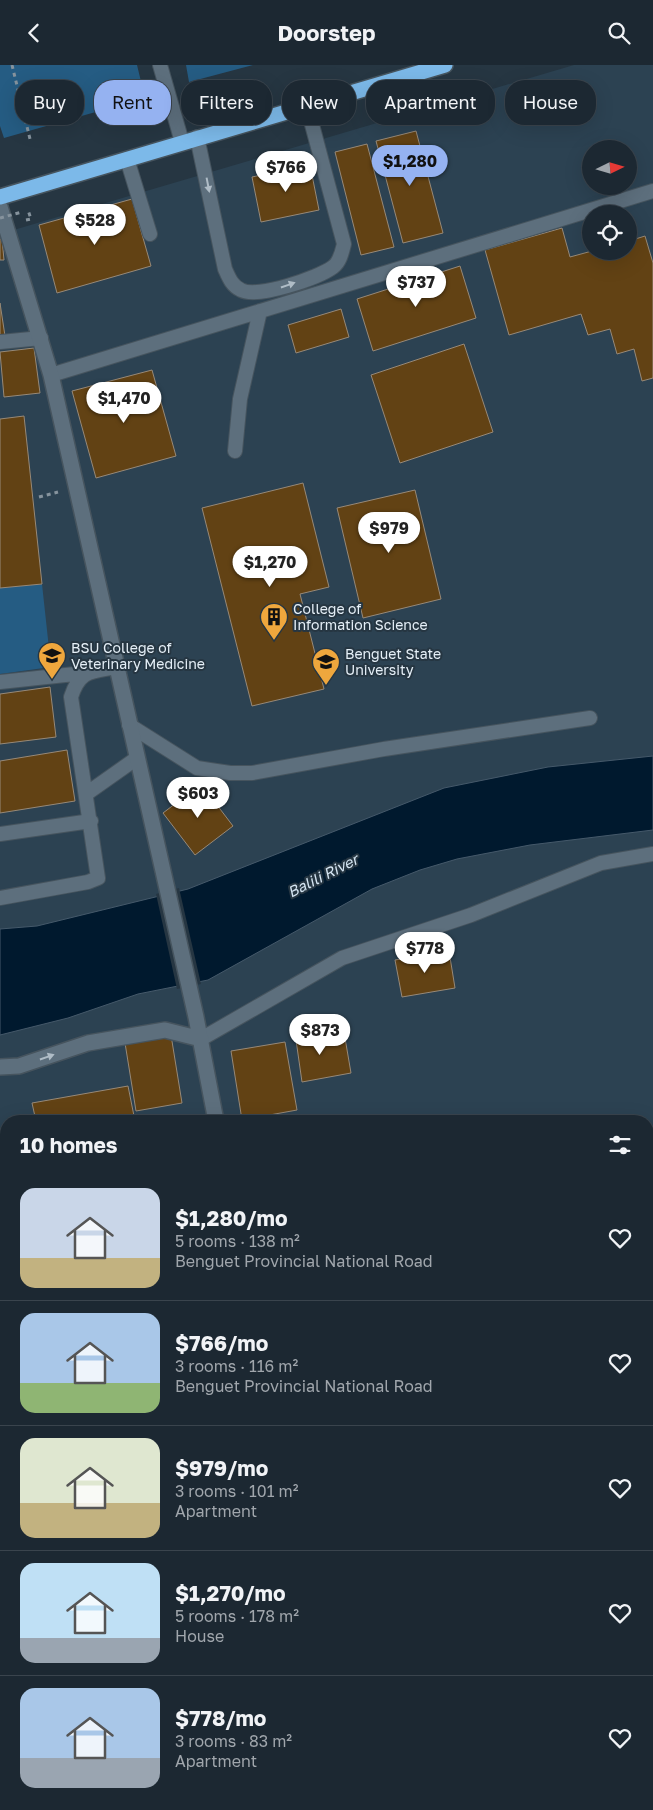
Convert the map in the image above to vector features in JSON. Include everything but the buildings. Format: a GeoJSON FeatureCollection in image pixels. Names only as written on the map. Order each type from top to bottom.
{"type":"FeatureCollection","features":[{"type":"Feature","properties":{"kind":"highway"},"geometry":{"type":"LineString","coordinates":[[356,91],[445,65]]}},
{"type":"Feature","properties":{"kind":"highway"},"geometry":{"type":"LineString","coordinates":[[0,197],[282,113]]}},
{"type":"Feature","properties":{"kind":"street"},"geometry":{"type":"LineString","coordinates":[[0,207],[51,375],[201,1039],[215,1115]]}},
{"type":"Feature","properties":{"kind":"street"},"geometry":{"type":"LineString","coordinates":[[0,1067],[19,1067],[88,1043],[165,1030],[201,1039]]}},
{"type":"Feature","properties":{"kind":"lane"},"geometry":{"type":"LineString","coordinates":[[160,65],[182,142]]}},
{"type":"Feature","properties":{"kind":"lane"},"geometry":{"type":"LineString","coordinates":[[197,137],[225,269],[234,286],[243,291],[266,292],[318,274],[333,267],[341,257],[344,244],[312,125]]}},
{"type":"Feature","properties":{"kind":"lane"},"geometry":{"type":"LineString","coordinates":[[127,159],[150,234]]}},
{"type":"Feature","properties":{"kind":"lane"},"geometry":{"type":"LineString","coordinates":[[51,375],[653,191]]}},
{"type":"Feature","properties":{"kind":"lane"},"geometry":{"type":"LineString","coordinates":[[235,451],[240,399],[260,311]]}},
{"type":"Feature","properties":{"kind":"lane"},"geometry":{"type":"LineString","coordinates":[[0,342],[41,338]]}},
{"type":"Feature","properties":{"kind":"lane"},"geometry":{"type":"LineString","coordinates":[[0,682],[84,673],[117,667]]}},
{"type":"Feature","properties":{"kind":"lane"},"geometry":{"type":"LineString","coordinates":[[0,898],[88,882],[98,878],[91,821],[71,707],[73,691],[84,673]]}},
{"type":"Feature","properties":{"kind":"lane"},"geometry":{"type":"LineString","coordinates":[[129,725],[197,768],[245,773],[384,749],[590,718]]}},
{"type":"Feature","properties":{"kind":"lane"},"geometry":{"type":"LineString","coordinates":[[86,794],[137,758]]}},
{"type":"Feature","properties":{"kind":"lane"},"geometry":{"type":"LineString","coordinates":[[0,834],[91,821]]}},
{"type":"Feature","properties":{"kind":"lane"},"geometry":{"type":"LineString","coordinates":[[201,1039],[342,958],[471,915],[601,863],[653,854]]}},
{"type":"Feature","properties":{"kind":"path"},"geometry":{"type":"LineString","coordinates":[[12,65],[30,139]]}},
{"type":"Feature","properties":{"kind":"path"},"geometry":{"type":"LineString","coordinates":[[0,218],[22,211]]}},
{"type":"Feature","properties":{"kind":"path"},"geometry":{"type":"LineString","coordinates":[[39,497],[67,491]]}},
{"type":"Feature","properties":{"kind":"shaded area"},"geometry":{"type":"Polygon","coordinates":[[[0,65],[137,65],[141,80],[94,80],[94,112],[84,115],[84,80],[15,80],[15,125],[50,125],[4,138],[0,126],[0,65]]]}},
{"type":"Feature","properties":{"kind":"shaded area"},"geometry":{"type":"Polygon","coordinates":[[[186,65],[253,65],[197,80],[189,80],[186,65]]]}},
{"type":"Feature","properties":{"kind":"shaded area","name":"Benguet State University"},"geometry":{"type":"Polygon","coordinates":[[[574,65],[653,65],[653,1115],[0,1115],[0,234],[370,125],[495,125],[495,88],[505,85],[505,125],[596,125],[596,80],[523,80],[574,65]]]}},
{"type":"Feature","properties":{"kind":"shaded area"},"geometry":{"type":"Polygon","coordinates":[[[42,584],[51,667],[0,674],[0,588],[42,584]]]}},
{"type":"Feature","properties":{"kind":"water","name":"Balili River"},"geometry":{"type":"Polygon","coordinates":[[[653,756],[653,830],[530,845],[457,859],[420,870],[372,889],[208,980],[138,994],[68,1018],[0,1035],[0,929],[37,926],[188,889],[444,788],[548,767],[653,756]]]}},
{"type":"Feature","properties":{"kind":"pier"},"geometry":{"type":"Polygon","coordinates":[[[179,888],[201,984],[177,989],[156,894],[179,888]]]}},
{"type":"Feature","properties":{"kind":"place","name":"College of Information Science"},"geometry":{"type":"Point","coordinates":[274,641]}},
{"type":"Feature","properties":{"kind":"place","name":"BSU College of Veterinary Medicine"},"geometry":{"type":"Point","coordinates":[52,680]}},
{"type":"Feature","properties":{"kind":"place","name":"Benguet State University"},"geometry":{"type":"Point","coordinates":[326,686]}}]}
